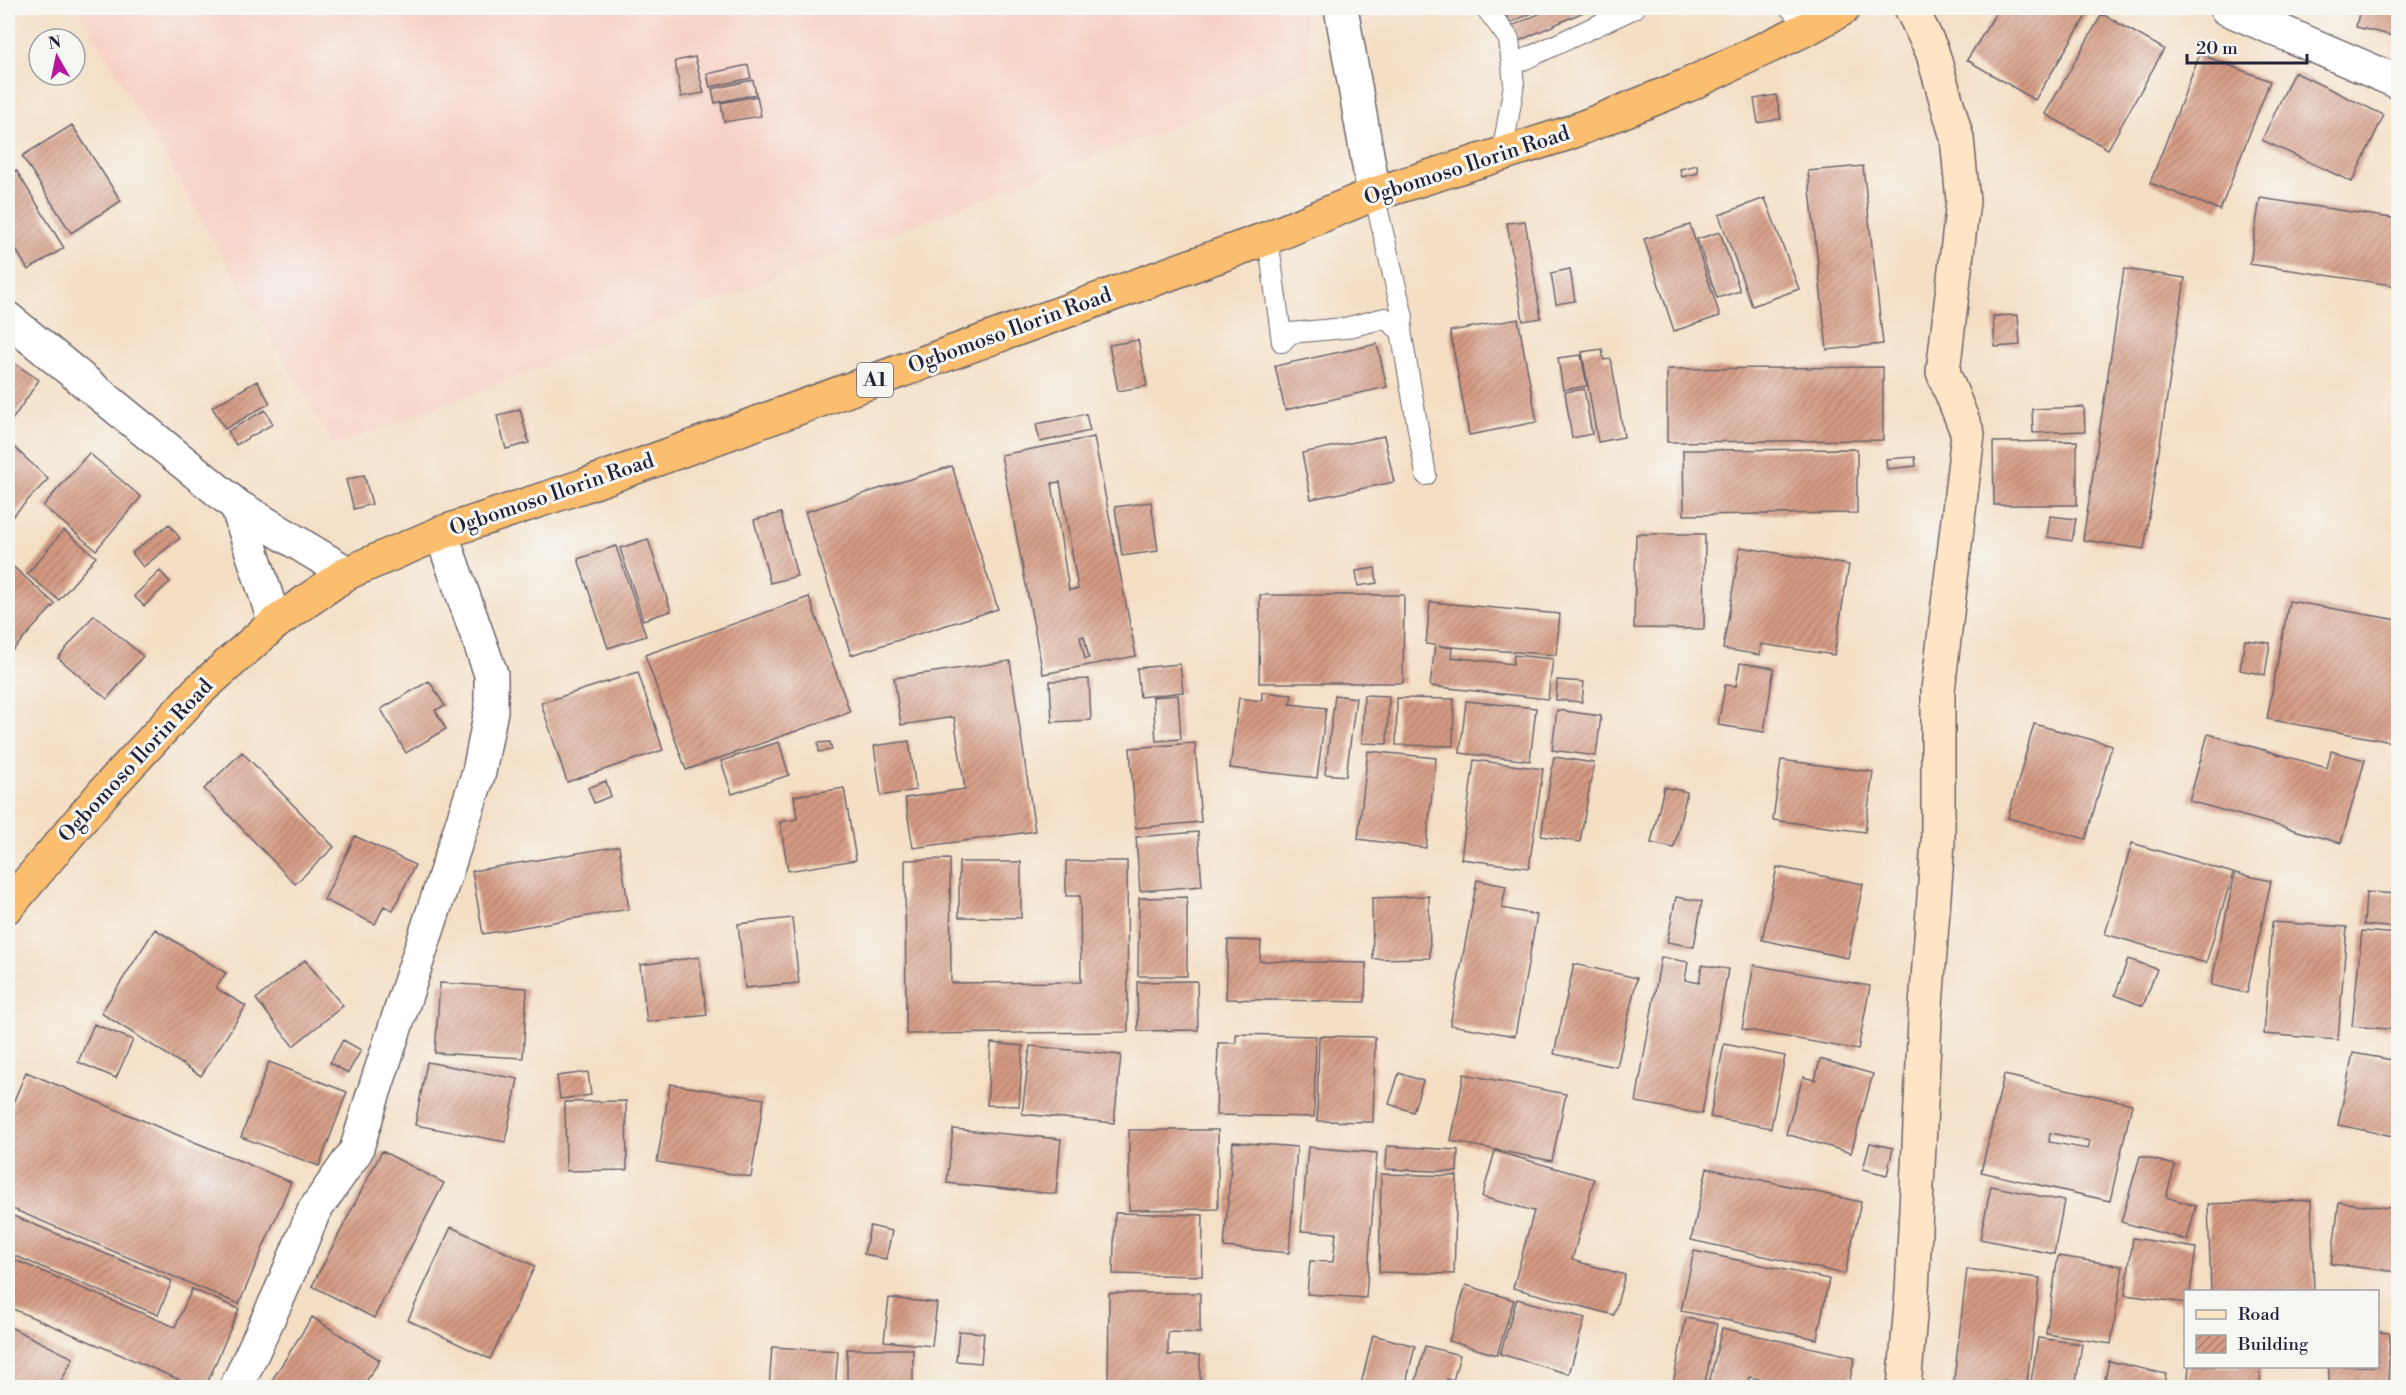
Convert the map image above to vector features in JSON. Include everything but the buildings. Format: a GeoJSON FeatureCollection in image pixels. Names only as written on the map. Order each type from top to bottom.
{"type":"FeatureCollection","features":[{"type":"Feature","properties":{"kind":"highway","name":"Ogbomoso Ilorin Road"},"geometry":{"type":"LineString","coordinates":[[8,906],[104,792],[198,691],[275,623],[347,573],[441,533],[583,486],[1268,238],[1374,194],[1569,133],[1688,85],[1800,17],[1844,8]]}},
{"type":"Feature","properties":{"kind":"street"},"geometry":{"type":"LineString","coordinates":[[1341,8],[1374,194]]}},
{"type":"Feature","properties":{"kind":"street"},"geometry":{"type":"LineString","coordinates":[[1904,1388],[1912,1292],[1925,1020],[1938,842],[1938,690],[1968,434],[1943,372],[1963,201],[1958,138],[1932,51],[1911,8]]}},
{"type":"Feature","properties":{"kind":"street"},"geometry":{"type":"LineString","coordinates":[[2226,8],[2398,82]]}},
{"type":"Feature","properties":{"kind":"street"},"geometry":{"type":"LineString","coordinates":[[8,319],[237,506],[347,573]]}},
{"type":"Feature","properties":{"kind":"street"},"geometry":{"type":"LineString","coordinates":[[237,506],[275,623]]}},
{"type":"Feature","properties":{"kind":"street"},"geometry":{"type":"LineString","coordinates":[[236,1388],[281,1291],[314,1211],[356,1151],[479,772],[491,711],[492,674],[441,533]]}},
{"type":"Feature","properties":{"kind":"lane"},"geometry":{"type":"LineString","coordinates":[[1486,8],[1509,39],[1512,65],[1514,84],[1502,155]]}},
{"type":"Feature","properties":{"kind":"lane"},"geometry":{"type":"LineString","coordinates":[[1512,65],[1635,8]]}},
{"type":"Feature","properties":{"kind":"lane"},"geometry":{"type":"LineString","coordinates":[[1374,194],[1403,317],[1401,331],[1426,475]]}},
{"type":"Feature","properties":{"kind":"lane"},"geometry":{"type":"LineString","coordinates":[[1268,238],[1282,342],[1290,333],[1345,328],[1385,318],[1401,331]]}},
{"type":"Feature","properties":{"kind":"shaded area"},"geometry":{"type":"Polygon","coordinates":[[[78,8],[1305,8],[1311,69],[1258,94],[334,446],[78,8]]]}}]}
